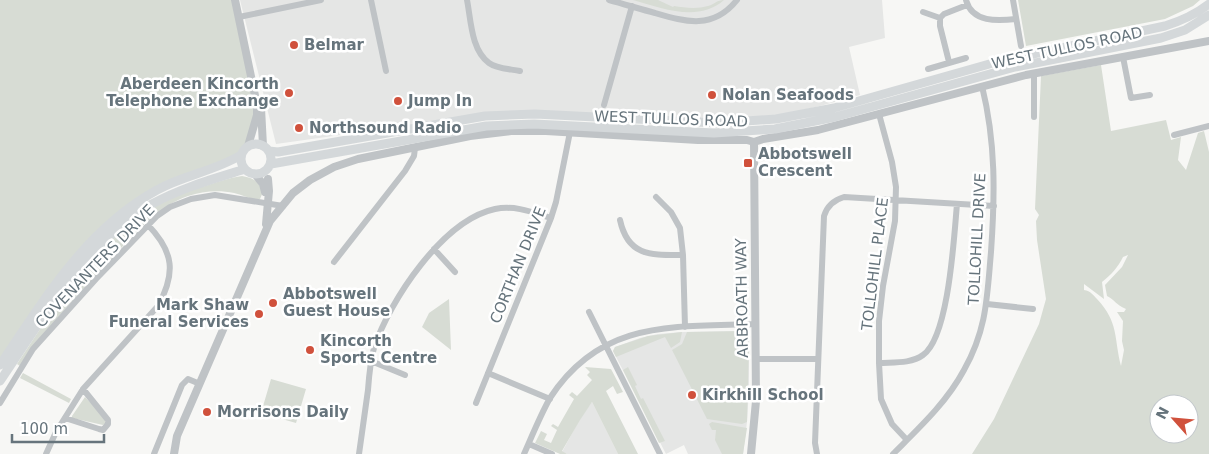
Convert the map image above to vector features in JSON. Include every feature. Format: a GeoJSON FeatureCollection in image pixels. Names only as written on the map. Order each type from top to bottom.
{"type":"FeatureCollection","features":[{"type":"Feature","properties":{"kind":"main road","name":"WEST TULLOS ROAD"},"geometry":{"type":"LineString","coordinates":[[266,148],[278,152],[485,116],[510,114],[717,123],[776,119],[834,108],[1000,61],[1177,23],[1209,4]]}},
{"type":"Feature","properties":{"kind":"main road","name":"WEST TULLOS ROAD"},"geometry":{"type":"LineString","coordinates":[[271,164],[494,125],[534,124],[714,133],[775,129],[835,117],[1015,67],[1161,38],[1185,30],[1209,15]]}},
{"type":"Feature","properties":{"kind":"main road"},"geometry":{"type":"LineString","coordinates":[[0,364],[58,280],[87,245],[109,223],[157,190],[215,168],[241,155],[248,146],[256,144],[266,148],[272,159],[265,172],[255,174],[244,169],[177,191],[151,204],[104,240],[84,263],[0,381]]}},
{"type":"Feature","properties":{"kind":"main road"},"geometry":{"type":"LineString","coordinates":[[241,155],[244,169]]}},
{"type":"Feature","properties":{"kind":"street"},"geometry":{"type":"LineString","coordinates":[[235,0],[261,109],[266,148]]}},
{"type":"Feature","properties":{"kind":"street"},"geometry":{"type":"LineString","coordinates":[[239,18],[321,0]]}},
{"type":"Feature","properties":{"kind":"street"},"geometry":{"type":"LineString","coordinates":[[371,0],[386,71]]}},
{"type":"Feature","properties":{"kind":"street"},"geometry":{"type":"LineString","coordinates":[[467,0],[477,48],[482,55],[489,63],[495,66],[520,71]]}},
{"type":"Feature","properties":{"kind":"street"},"geometry":{"type":"LineString","coordinates":[[609,0],[683,21],[702,22],[729,9],[737,0]]}},
{"type":"Feature","properties":{"kind":"street"},"geometry":{"type":"LineString","coordinates":[[1012,0],[1021,46]]}},
{"type":"Feature","properties":{"kind":"street"},"geometry":{"type":"LineString","coordinates":[[949,62],[940,26],[940,18],[944,14],[967,2],[974,13],[986,19],[998,21],[1016,19]]}},
{"type":"Feature","properties":{"kind":"street"},"geometry":{"type":"LineString","coordinates":[[604,104],[632,6]]}},
{"type":"Feature","properties":{"kind":"street"},"geometry":{"type":"LineString","coordinates":[[923,12],[940,18]]}},
{"type":"Feature","properties":{"kind":"street"},"geometry":{"type":"LineString","coordinates":[[265,230],[293,193],[329,169],[358,159],[470,136],[511,131],[570,132],[698,140],[747,140],[754,142],[818,130],[1034,74],[1209,41]]}},
{"type":"Feature","properties":{"kind":"street"},"geometry":{"type":"LineString","coordinates":[[1123,57],[1131,98],[1150,95]]}},
{"type":"Feature","properties":{"kind":"street"},"geometry":{"type":"LineString","coordinates":[[928,68],[966,58]]}},
{"type":"Feature","properties":{"kind":"street"},"geometry":{"type":"LineString","coordinates":[[1034,74],[1034,117]]}},
{"type":"Feature","properties":{"kind":"street","name":"TOLLOHILL DRIVE"},"geometry":{"type":"LineString","coordinates":[[893,454],[940,406],[964,370],[977,343],[988,304],[994,206],[994,153],[982,86]]}},
{"type":"Feature","properties":{"kind":"street"},"geometry":{"type":"LineString","coordinates":[[248,146],[257,115],[256,94]]}},
{"type":"Feature","properties":{"kind":"street","name":"TOLLOHILL PLACE"},"geometry":{"type":"LineString","coordinates":[[879,114],[892,162],[896,187],[894,227],[882,286],[879,321],[881,399],[892,424],[907,440]]}},
{"type":"Feature","properties":{"kind":"street"},"geometry":{"type":"LineString","coordinates":[[1174,135],[1209,126]]}},
{"type":"Feature","properties":{"kind":"street","name":"CORTHAN DRIVE"},"geometry":{"type":"LineString","coordinates":[[476,404],[551,218],[570,132]]}},
{"type":"Feature","properties":{"kind":"street","name":"ARBROATH WAY"},"geometry":{"type":"LineString","coordinates":[[751,454],[756,401],[754,142]]}},
{"type":"Feature","properties":{"kind":"street"},"geometry":{"type":"LineString","coordinates":[[334,262],[405,171],[414,156],[415,148]]}},
{"type":"Feature","properties":{"kind":"street"},"geometry":{"type":"LineString","coordinates":[[255,174],[263,184],[268,204]]}},
{"type":"Feature","properties":{"kind":"street"},"geometry":{"type":"LineString","coordinates":[[174,454],[177,436],[265,230],[268,216],[268,179]]}},
{"type":"Feature","properties":{"kind":"street","name":"COVENANTERS DRIVE"},"geometry":{"type":"LineString","coordinates":[[0,402],[33,349],[157,216],[170,207],[203,196],[227,196],[283,206]]}},
{"type":"Feature","properties":{"kind":"street"},"geometry":{"type":"LineString","coordinates":[[656,197],[670,212],[680,228],[683,255],[685,327]]}},
{"type":"Feature","properties":{"kind":"street"},"geometry":{"type":"LineString","coordinates":[[817,454],[815,443],[825,211],[832,202],[844,198],[994,206]]}},
{"type":"Feature","properties":{"kind":"street"},"geometry":{"type":"LineString","coordinates":[[879,363],[914,360],[922,356],[933,345],[941,321],[948,284],[957,204]]}},
{"type":"Feature","properties":{"kind":"street"},"geometry":{"type":"LineString","coordinates":[[359,454],[371,361],[382,330],[398,295],[418,267],[434,249],[467,222],[478,215],[494,209],[522,209],[551,218]]}},
{"type":"Feature","properties":{"kind":"street"},"geometry":{"type":"LineString","coordinates":[[620,220],[626,238],[637,249],[653,255],[683,255]]}},
{"type":"Feature","properties":{"kind":"street"},"geometry":{"type":"LineString","coordinates":[[46,454],[64,418],[83,389],[158,306],[166,290],[170,272],[169,258],[165,246],[148,225]]}},
{"type":"Feature","properties":{"kind":"street"},"geometry":{"type":"LineString","coordinates":[[434,249],[455,272]]}},
{"type":"Feature","properties":{"kind":"street"},"geometry":{"type":"LineString","coordinates":[[988,304],[1033,309]]}},
{"type":"Feature","properties":{"kind":"street"},"geometry":{"type":"LineString","coordinates":[[589,312],[660,454]]}},
{"type":"Feature","properties":{"kind":"street"},"geometry":{"type":"LineString","coordinates":[[524,454],[550,399],[574,369],[606,346],[642,331],[658,328],[756,324]]}},
{"type":"Feature","properties":{"kind":"street"},"geometry":{"type":"LineString","coordinates":[[756,359],[818,359]]}},
{"type":"Feature","properties":{"kind":"street"},"geometry":{"type":"LineString","coordinates":[[371,361],[405,374]]}},
{"type":"Feature","properties":{"kind":"street"},"geometry":{"type":"LineString","coordinates":[[488,373],[550,399]]}},
{"type":"Feature","properties":{"kind":"street"},"geometry":{"type":"LineString","coordinates":[[154,454],[182,385],[188,379],[200,384]]}},
{"type":"Feature","properties":{"kind":"street"},"geometry":{"type":"LineString","coordinates":[[64,418],[99,429],[106,428],[108,420],[83,389]]}},
{"type":"Feature","properties":{"kind":"street"},"geometry":{"type":"LineString","coordinates":[[528,444],[552,454]]}},
{"type":"Feature","properties":{"kind":"shaded area"},"geometry":{"type":"Polygon","coordinates":[[[0,0],[235,0],[257,105],[245,148],[241,155],[174,182],[98,233],[0,365],[0,0]]]}},
{"type":"Feature","properties":{"kind":"shaded area"},"geometry":{"type":"Polygon","coordinates":[[[240,0],[882,0],[885,38],[849,47],[860,95],[776,116],[737,120],[483,115],[276,144],[240,0]]]}},
{"type":"Feature","properties":{"kind":"shaded area"},"geometry":{"type":"Polygon","coordinates":[[[633,0],[658,0],[673,7],[691,8],[704,7],[724,0],[714,7],[703,11],[680,12],[633,0]]]}},
{"type":"Feature","properties":{"kind":"shaded area"},"geometry":{"type":"Polygon","coordinates":[[[1018,0],[1200,0],[1193,6],[1165,19],[1026,46],[1018,0]]]}},
{"type":"Feature","properties":{"kind":"shaded area"},"geometry":{"type":"Polygon","coordinates":[[[1101,65],[1111,131],[1166,120],[1171,140],[1181,137],[1178,160],[1186,170],[1198,133],[1204,131],[1209,152],[1209,454],[972,454],[994,419],[1039,324],[1046,299],[1037,240],[1036,221],[1039,215],[1035,209],[1041,76],[1101,65]],[[1128,255],[1123,257],[1114,271],[1102,282],[1104,299],[1084,284],[1084,290],[1093,295],[1109,315],[1115,331],[1121,366],[1124,350],[1122,341],[1123,321],[1117,312],[1124,312],[1126,309],[1107,296],[1105,285],[1122,267],[1128,255]]]}},
{"type":"Feature","properties":{"kind":"shaded area"},"geometry":{"type":"Polygon","coordinates":[[[242,176],[253,179],[259,185],[263,192],[260,199],[228,192],[205,192],[188,196],[164,209],[132,236],[60,315],[20,366],[17,364],[49,315],[85,267],[127,225],[150,208],[176,194],[242,176]]]}},
{"type":"Feature","properties":{"kind":"shaded area"},"geometry":{"type":"Polygon","coordinates":[[[449,299],[451,350],[422,327],[429,313],[449,299]]]}},
{"type":"Feature","properties":{"kind":"shaded area","name":"Kirkhill School"},"geometry":{"type":"Polygon","coordinates":[[[745,331],[749,334],[749,389],[743,454],[688,454],[684,445],[666,454],[613,351],[615,347],[658,334],[745,331]]]}},
{"type":"Feature","properties":{"kind":"shaded area"},"geometry":{"type":"Polygon","coordinates":[[[745,331],[749,334],[747,422],[742,424],[707,419],[672,350],[682,344],[687,332],[745,331]]]}},
{"type":"Feature","properties":{"kind":"shaded area"},"geometry":{"type":"Polygon","coordinates":[[[682,332],[680,342],[671,348],[665,337],[616,357],[613,351],[615,347],[648,336],[682,332]]]}},
{"type":"Feature","properties":{"kind":"shaded area"},"geometry":{"type":"Polygon","coordinates":[[[585,367],[611,369],[623,392],[617,394],[613,386],[606,391],[638,454],[618,454],[592,402],[562,451],[567,454],[560,454],[535,443],[541,431],[547,434],[544,440],[551,443],[557,430],[551,426],[553,424],[558,427],[574,399],[569,395],[572,392],[577,396],[592,380],[587,375],[590,372],[585,367]]]}},
{"type":"Feature","properties":{"kind":"shaded area"},"geometry":{"type":"Polygon","coordinates":[[[628,367],[637,385],[635,386],[641,399],[643,398],[665,441],[659,443],[623,370],[628,367]]]}},
{"type":"Feature","properties":{"kind":"shaded area"},"geometry":{"type":"Polygon","coordinates":[[[23,373],[71,399],[69,403],[20,378],[23,373]]]}},
{"type":"Feature","properties":{"kind":"shaded area"},"geometry":{"type":"Polygon","coordinates":[[[271,379],[306,389],[296,423],[261,413],[271,379]]]}},
{"type":"Feature","properties":{"kind":"shaded area"},"geometry":{"type":"Polygon","coordinates":[[[85,397],[105,418],[106,423],[103,425],[72,418],[85,397]]]}},
{"type":"Feature","properties":{"kind":"shaded area"},"geometry":{"type":"Polygon","coordinates":[[[592,402],[618,454],[567,454],[562,452],[582,415],[592,402]]]}},
{"type":"Feature","properties":{"kind":"shaded area"},"geometry":{"type":"Polygon","coordinates":[[[712,422],[747,428],[743,454],[722,454],[715,440],[716,430],[712,430],[709,424],[712,422]]]}},
{"type":"Feature","properties":{"kind":"place","name":"Belmar"},"geometry":{"type":"Point","coordinates":[294,45]}},
{"type":"Feature","properties":{"kind":"place","name":"Aberdeen Kincorth Telephone Exchange"},"geometry":{"type":"Point","coordinates":[289,93]}},
{"type":"Feature","properties":{"kind":"place","name":"Nolan Seafoods"},"geometry":{"type":"Point","coordinates":[712,95]}},
{"type":"Feature","properties":{"kind":"place","name":"Jump In"},"geometry":{"type":"Point","coordinates":[398,101]}},
{"type":"Feature","properties":{"kind":"place","name":"Northsound Radio"},"geometry":{"type":"Point","coordinates":[299,128]}},
{"type":"Feature","properties":{"kind":"place","name":"Abbotswell Crescent"},"geometry":{"type":"Point","coordinates":[748,163]}},
{"type":"Feature","properties":{"kind":"place","name":"Abbotswell Guest House"},"geometry":{"type":"Point","coordinates":[273,303]}},
{"type":"Feature","properties":{"kind":"place","name":"Mark Shaw Funeral Services"},"geometry":{"type":"Point","coordinates":[259,314]}},
{"type":"Feature","properties":{"kind":"place","name":"Kincorth Sports Centre"},"geometry":{"type":"Point","coordinates":[310,350]}},
{"type":"Feature","properties":{"kind":"place","name":"Kirkhill School"},"geometry":{"type":"Point","coordinates":[692,395]}},
{"type":"Feature","properties":{"kind":"place","name":"Morrisons Daily"},"geometry":{"type":"Point","coordinates":[207,412]}}]}
